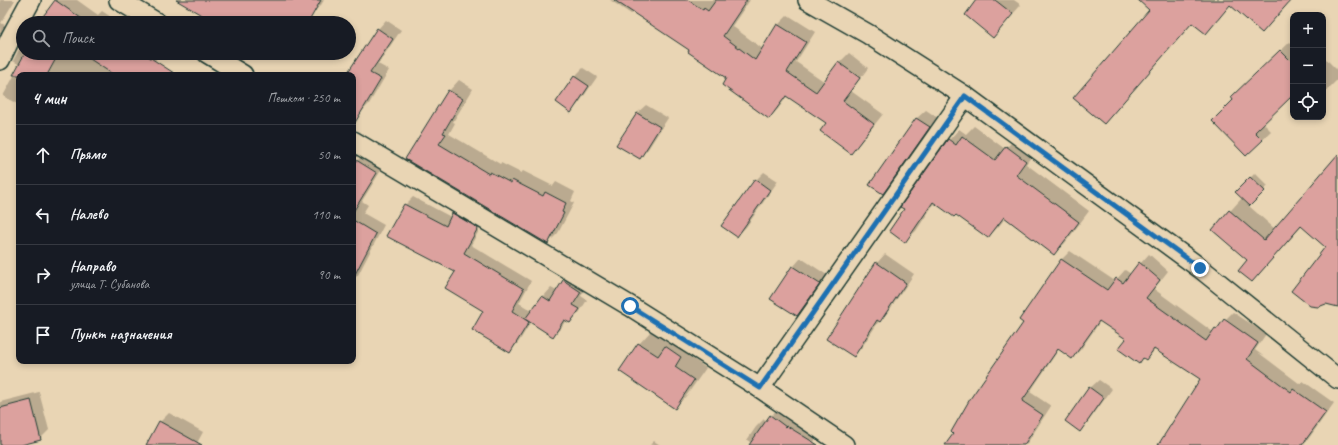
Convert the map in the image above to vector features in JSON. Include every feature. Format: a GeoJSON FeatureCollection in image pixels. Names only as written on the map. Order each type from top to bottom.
{"type":"FeatureCollection","features":[{"type":"Feature","properties":{"kind":"street"},"geometry":{"type":"LineString","coordinates":[[22,16],[31,0]]}},
{"type":"Feature","properties":{"kind":"street"},"geometry":{"type":"LineString","coordinates":[[119,0],[145,16]]}},
{"type":"Feature","properties":{"kind":"street"},"geometry":{"type":"LineString","coordinates":[[808,0],[868,34],[965,96],[1200,268],[1338,379]]}},
{"type":"Feature","properties":{"kind":"street"},"geometry":{"type":"LineString","coordinates":[[0,60],[16,28]]}},
{"type":"Feature","properties":{"kind":"street"},"geometry":{"type":"LineString","coordinates":[[218,60],[238,72]]}},
{"type":"Feature","properties":{"kind":"street"},"geometry":{"type":"LineString","coordinates":[[760,388],[965,96]]}},
{"type":"Feature","properties":{"kind":"street"},"geometry":{"type":"LineString","coordinates":[[356,143],[630,306],[760,388],[844,445]]}},
{"type":"Feature","properties":{"kind":"building"},"geometry":{"type":"Polygon","coordinates":[[[55,0],[78,16],[43,16],[55,0]]]}},
{"type":"Feature","properties":{"kind":"building"},"geometry":{"type":"Polygon","coordinates":[[[176,0],[321,0],[312,16],[203,16],[176,0]]]}},
{"type":"Feature","properties":{"kind":"building"},"geometry":{"type":"Polygon","coordinates":[[[614,0],[688,0],[703,10],[704,8],[708,11],[716,0],[747,0],[723,36],[755,60],[777,24],[806,42],[787,72],[816,92],[838,62],[860,78],[843,101],[874,124],[851,154],[820,131],[826,123],[786,96],[769,119],[722,85],[726,78],[688,52],[689,50],[614,0]]]}},
{"type":"Feature","properties":{"kind":"building"},"geometry":{"type":"Polygon","coordinates":[[[976,0],[995,0],[1013,14],[993,38],[965,15],[976,0]]]}},
{"type":"Feature","properties":{"kind":"building"},"geometry":{"type":"Polygon","coordinates":[[[1138,0],[1291,0],[1262,33],[1230,5],[1206,34],[1192,23],[1104,124],[1073,98],[1149,10],[1138,0]]]}},
{"type":"Feature","properties":{"kind":"building"},"geometry":{"type":"Polygon","coordinates":[[[377,28],[393,39],[370,73],[381,79],[356,121],[356,72],[348,72],[377,28]]]}},
{"type":"Feature","properties":{"kind":"building"},"geometry":{"type":"Polygon","coordinates":[[[1280,50],[1290,60],[1290,98],[1255,132],[1263,140],[1246,156],[1212,121],[1233,100],[1231,97],[1280,50]]]}},
{"type":"Feature","properties":{"kind":"building"},"geometry":{"type":"Polygon","coordinates":[[[21,60],[55,60],[49,72],[16,72],[16,75],[13,75],[21,60]]]}},
{"type":"Feature","properties":{"kind":"building"},"geometry":{"type":"Polygon","coordinates":[[[92,60],[154,60],[172,72],[110,72],[92,60]]]}},
{"type":"Feature","properties":{"kind":"building"},"geometry":{"type":"Polygon","coordinates":[[[574,76],[589,86],[571,113],[556,102],[574,76]]]}},
{"type":"Feature","properties":{"kind":"building"},"geometry":{"type":"Polygon","coordinates":[[[448,90],[463,99],[443,133],[446,134],[439,144],[489,174],[490,172],[511,183],[512,180],[543,196],[545,192],[566,203],[562,212],[564,213],[548,244],[405,159],[448,90]]]}},
{"type":"Feature","properties":{"kind":"building"},"geometry":{"type":"Polygon","coordinates":[[[637,113],[660,127],[640,159],[616,145],[637,113]]]}},
{"type":"Feature","properties":{"kind":"building"},"geometry":{"type":"Polygon","coordinates":[[[916,118],[930,127],[883,194],[869,185],[916,118]]]}},
{"type":"Feature","properties":{"kind":"building"},"geometry":{"type":"Polygon","coordinates":[[[962,136],[995,160],[1006,146],[1026,161],[1016,175],[1079,222],[1054,255],[1004,217],[988,238],[956,215],[954,217],[933,202],[905,243],[889,231],[904,209],[900,207],[948,139],[956,145],[962,136]]]}},
{"type":"Feature","properties":{"kind":"building"},"geometry":{"type":"Polygon","coordinates":[[[1338,154],[1338,307],[1326,304],[1318,307],[1310,306],[1291,291],[1325,247],[1301,226],[1252,282],[1238,271],[1247,260],[1212,230],[1229,210],[1264,240],[1338,154]]]}},
{"type":"Feature","properties":{"kind":"building"},"geometry":{"type":"Polygon","coordinates":[[[356,160],[377,173],[356,207],[356,160]]]}},
{"type":"Feature","properties":{"kind":"building"},"geometry":{"type":"Polygon","coordinates":[[[1250,177],[1265,191],[1250,206],[1235,192],[1250,177]]]}},
{"type":"Feature","properties":{"kind":"building"},"geometry":{"type":"Polygon","coordinates":[[[755,179],[770,190],[737,237],[721,226],[755,179]]]}},
{"type":"Feature","properties":{"kind":"building"},"geometry":{"type":"Polygon","coordinates":[[[404,204],[446,226],[452,213],[478,228],[464,253],[524,289],[512,311],[529,322],[510,353],[472,330],[483,311],[445,288],[455,272],[386,236],[404,204]]]}},
{"type":"Feature","properties":{"kind":"building"},"geometry":{"type":"Polygon","coordinates":[[[356,222],[376,234],[356,272],[356,222]]]}},
{"type":"Feature","properties":{"kind":"building"},"geometry":{"type":"Polygon","coordinates":[[[1061,259],[1107,290],[1116,278],[1123,283],[1139,262],[1160,280],[1146,298],[1206,341],[1215,328],[1217,329],[1224,319],[1258,343],[1247,359],[1291,392],[1293,389],[1326,412],[1302,445],[1158,445],[1200,379],[1154,349],[1146,360],[1143,358],[1139,364],[1118,349],[1126,339],[1099,321],[1072,359],[1058,349],[1022,401],[1043,415],[1024,445],[945,445],[953,434],[951,432],[970,399],[1023,323],[1019,320],[1061,259]]]}},
{"type":"Feature","properties":{"kind":"building"},"geometry":{"type":"Polygon","coordinates":[[[876,262],[906,283],[880,322],[877,320],[854,357],[826,339],[876,262]]]}},
{"type":"Feature","properties":{"kind":"building"},"geometry":{"type":"Polygon","coordinates":[[[792,266],[820,284],[797,316],[770,299],[792,266]]]}},
{"type":"Feature","properties":{"kind":"building"},"geometry":{"type":"Polygon","coordinates":[[[563,280],[581,292],[573,305],[580,309],[570,323],[564,320],[553,337],[525,319],[542,296],[550,301],[563,280]]]}},
{"type":"Feature","properties":{"kind":"building"},"geometry":{"type":"Polygon","coordinates":[[[638,343],[658,356],[665,346],[681,357],[675,367],[694,380],[675,409],[619,371],[638,343]]]}},
{"type":"Feature","properties":{"kind":"building"},"geometry":{"type":"Polygon","coordinates":[[[1089,387],[1104,398],[1080,432],[1065,421],[1089,387]]]}},
{"type":"Feature","properties":{"kind":"building"},"geometry":{"type":"Polygon","coordinates":[[[31,400],[41,440],[21,445],[0,445],[0,408],[31,400]]]}},
{"type":"Feature","properties":{"kind":"building"},"geometry":{"type":"Polygon","coordinates":[[[770,415],[786,427],[787,426],[818,445],[749,445],[770,415]]]}},
{"type":"Feature","properties":{"kind":"building"},"geometry":{"type":"Polygon","coordinates":[[[159,421],[202,445],[146,445],[159,421]]]}},
{"type":"Feature","properties":{"kind":"route"},"geometry":{"type":"LineString","coordinates":[[630,306],[760,388],[965,96],[1200,268]]}}]}
